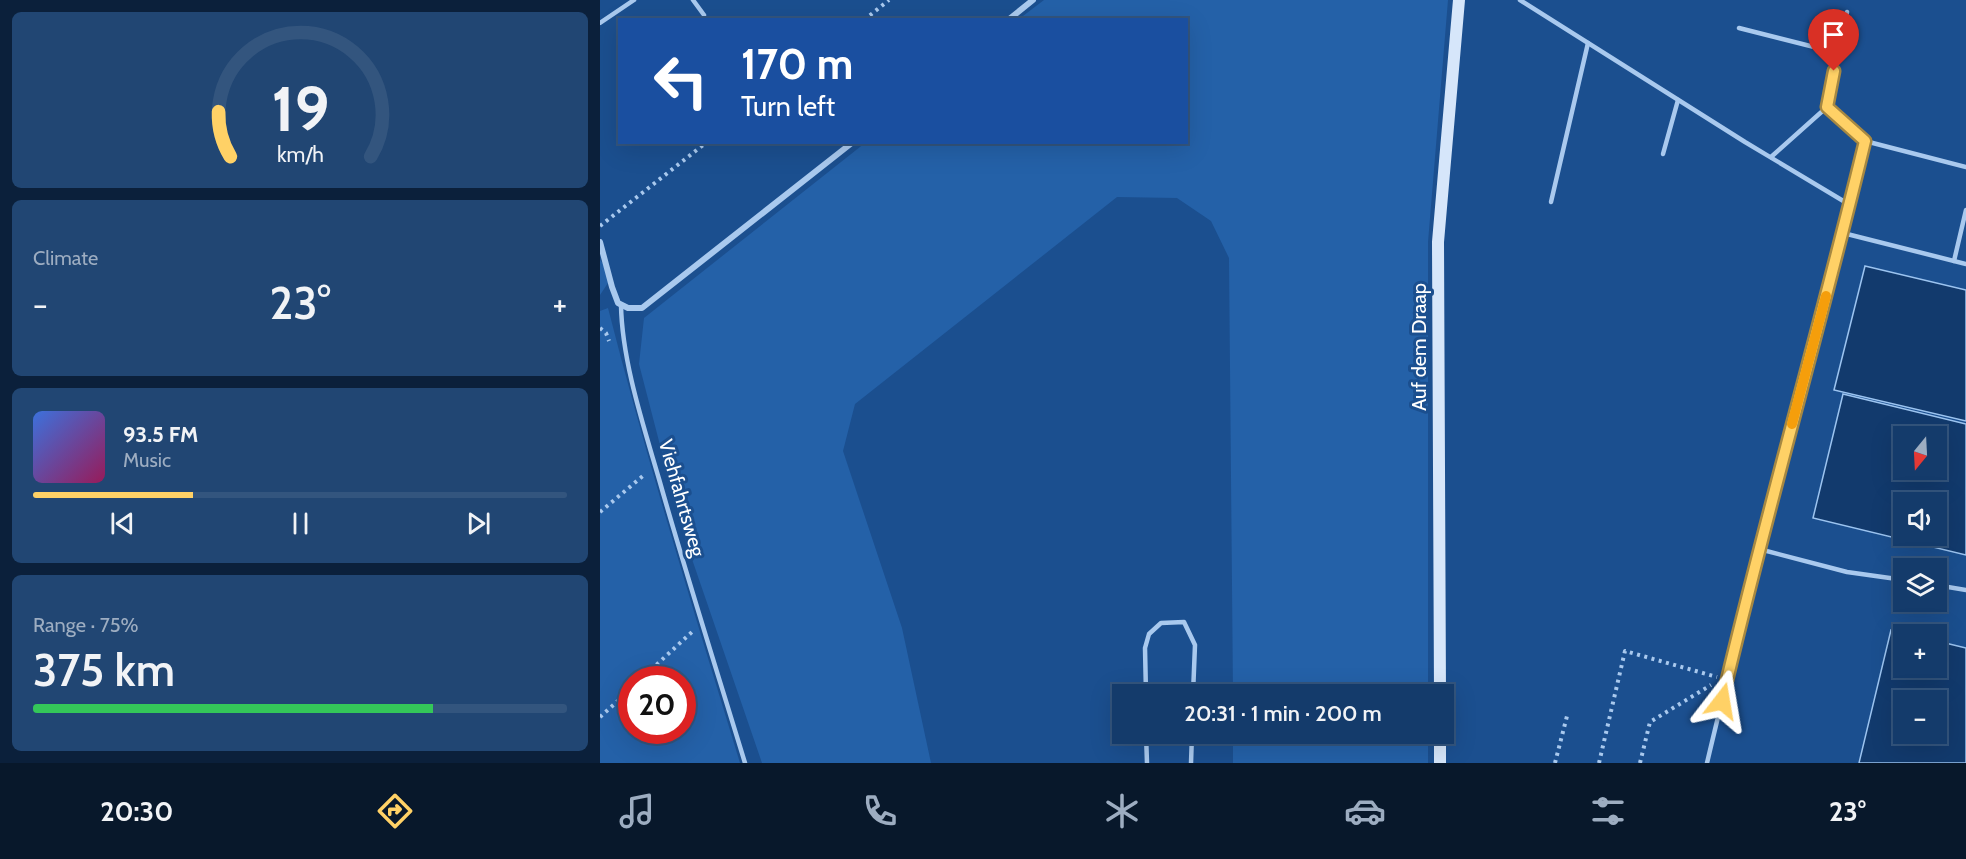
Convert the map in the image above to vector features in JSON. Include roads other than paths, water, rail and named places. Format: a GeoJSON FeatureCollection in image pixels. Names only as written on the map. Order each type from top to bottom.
{"type":"FeatureCollection","features":[{"type":"Feature","properties":{"kind":"street"},"geometry":{"type":"LineString","coordinates":[[1010,18],[1033,0]]}},
{"type":"Feature","properties":{"kind":"street","name":"Auf dem Draap"},"geometry":{"type":"LineString","coordinates":[[1440,684],[1438,242],[1459,0]]}},
{"type":"Feature","properties":{"kind":"street"},"geometry":{"type":"LineString","coordinates":[[621,305],[635,309],[649,304],[850,144]]}},
{"type":"Feature","properties":{"kind":"street","name":"Viehfahrtsweg"},"geometry":{"type":"LineString","coordinates":[[600,242],[612,287],[621,305]]}},
{"type":"Feature","properties":{"kind":"street"},"geometry":{"type":"LineString","coordinates":[[1440,744],[1440,763]]}},
{"type":"Feature","properties":{"kind":"lane"},"geometry":{"type":"LineString","coordinates":[[600,23],[634,0]]}},
{"type":"Feature","properties":{"kind":"lane"},"geometry":{"type":"LineString","coordinates":[[693,0],[704,15]]}},
{"type":"Feature","properties":{"kind":"lane"},"geometry":{"type":"LineString","coordinates":[[1520,0],[1850,205]]}},
{"type":"Feature","properties":{"kind":"lane"},"geometry":{"type":"LineString","coordinates":[[1771,157],[1827,107],[1847,12]]}},
{"type":"Feature","properties":{"kind":"lane"},"geometry":{"type":"LineString","coordinates":[[1739,28],[1838,53]]}},
{"type":"Feature","properties":{"kind":"lane"},"geometry":{"type":"LineString","coordinates":[[1551,202],[1588,43]]}},
{"type":"Feature","properties":{"kind":"lane"},"geometry":{"type":"LineString","coordinates":[[1663,153],[1678,100]]}},
{"type":"Feature","properties":{"kind":"lane"},"geometry":{"type":"LineString","coordinates":[[1827,107],[1865,141],[1966,167]]}},
{"type":"Feature","properties":{"kind":"lane"},"geometry":{"type":"LineString","coordinates":[[1707,763],[1759,549],[1843,233],[1865,141]]}},
{"type":"Feature","properties":{"kind":"lane"},"geometry":{"type":"LineString","coordinates":[[1954,261],[1966,210]]}},
{"type":"Feature","properties":{"kind":"lane"},"geometry":{"type":"LineString","coordinates":[[1843,233],[1966,264]]}},
{"type":"Feature","properties":{"kind":"lane","name":"Viehfahrtsweg"},"geometry":{"type":"LineString","coordinates":[[621,305],[621,323],[636,398],[745,763]]}},
{"type":"Feature","properties":{"kind":"lane"},"geometry":{"type":"LineString","coordinates":[[1759,549],[1847,572],[1893,578]]}},
{"type":"Feature","properties":{"kind":"lane"},"geometry":{"type":"LineString","coordinates":[[1947,587],[1966,590]]}},
{"type":"Feature","properties":{"kind":"lane"},"geometry":{"type":"LineString","coordinates":[[1146,684],[1145,648],[1149,633],[1161,623],[1184,622],[1195,645],[1193,684]]}},
{"type":"Feature","properties":{"kind":"lane"},"geometry":{"type":"LineString","coordinates":[[1146,744],[1147,763]]}},
{"type":"Feature","properties":{"kind":"lane"},"geometry":{"type":"LineString","coordinates":[[1191,763],[1192,744]]}}]}
